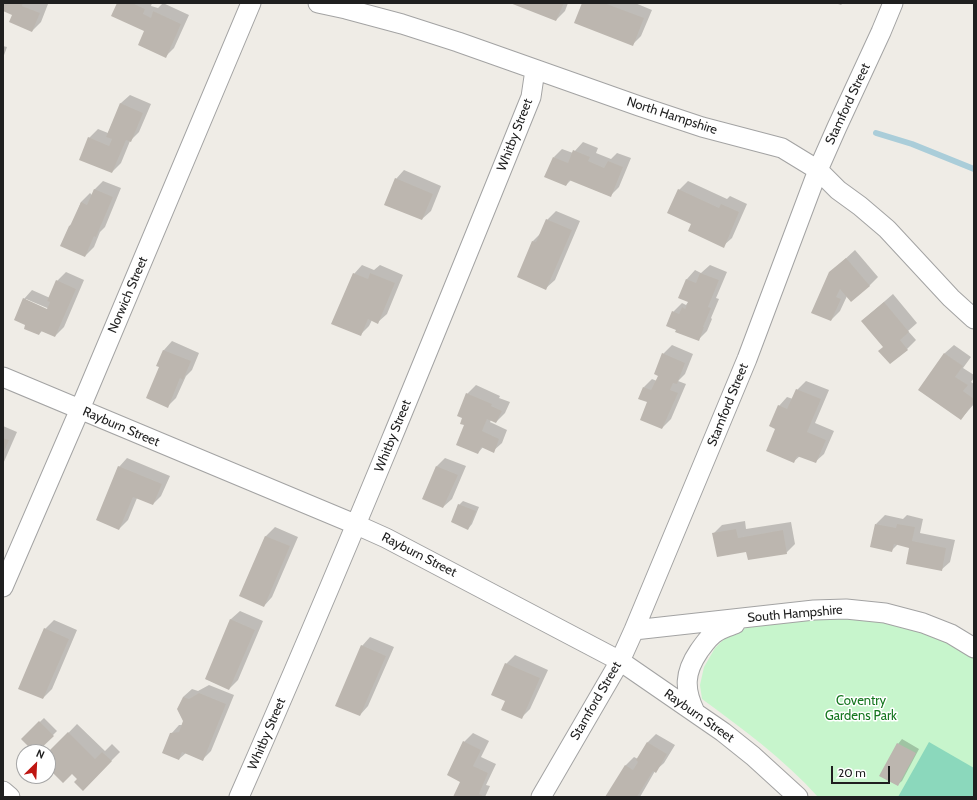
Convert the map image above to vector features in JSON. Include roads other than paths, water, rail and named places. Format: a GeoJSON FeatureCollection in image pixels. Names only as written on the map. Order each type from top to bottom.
{"type":"FeatureCollection","features":[{"type":"Feature","properties":{"kind":"street","name":"Norwich Street"},"geometry":{"type":"LineString","coordinates":[[3,587],[80,409],[250,3]]}},
{"type":"Feature","properties":{"kind":"street","name":"North Hampshire"},"geometry":{"type":"LineString","coordinates":[[318,3],[402,24],[458,42],[639,106],[695,124],[782,148],[818,170],[838,190],[887,229],[951,298],[974,319]]}},
{"type":"Feature","properties":{"kind":"street","name":"Stamford Street"},"geometry":{"type":"LineString","coordinates":[[541,797],[620,661],[634,630],[736,387],[818,170],[893,3]]}},
{"type":"Feature","properties":{"kind":"street","name":"Whitby Street"},"geometry":{"type":"LineString","coordinates":[[239,797],[357,525],[531,97],[535,70]]}},
{"type":"Feature","properties":{"kind":"street","name":"Rayburn Street"},"geometry":{"type":"LineString","coordinates":[[3,377],[386,538],[620,661],[695,712],[753,756],[798,797]]}},
{"type":"Feature","properties":{"kind":"street","name":"South Hampshire"},"geometry":{"type":"LineString","coordinates":[[634,630],[814,610],[846,609],[885,613],[923,623],[952,634],[974,648]]}},
{"type":"Feature","properties":{"kind":"street"},"geometry":{"type":"LineString","coordinates":[[695,712],[689,700],[686,686],[692,660],[705,642],[717,631],[751,617]]}},
{"type":"Feature","properties":{"kind":"street"},"geometry":{"type":"LineString","coordinates":[[3,791],[10,797]]}},
{"type":"Feature","properties":{"kind":"waterway"},"geometry":{"type":"LineString","coordinates":[[876,133],[912,144],[974,169]]}},
{"type":"Feature","properties":{"kind":"park label","name":"Coventry Gardens Park"},"geometry":{"type":"Point","coordinates":[861,708]}}]}
